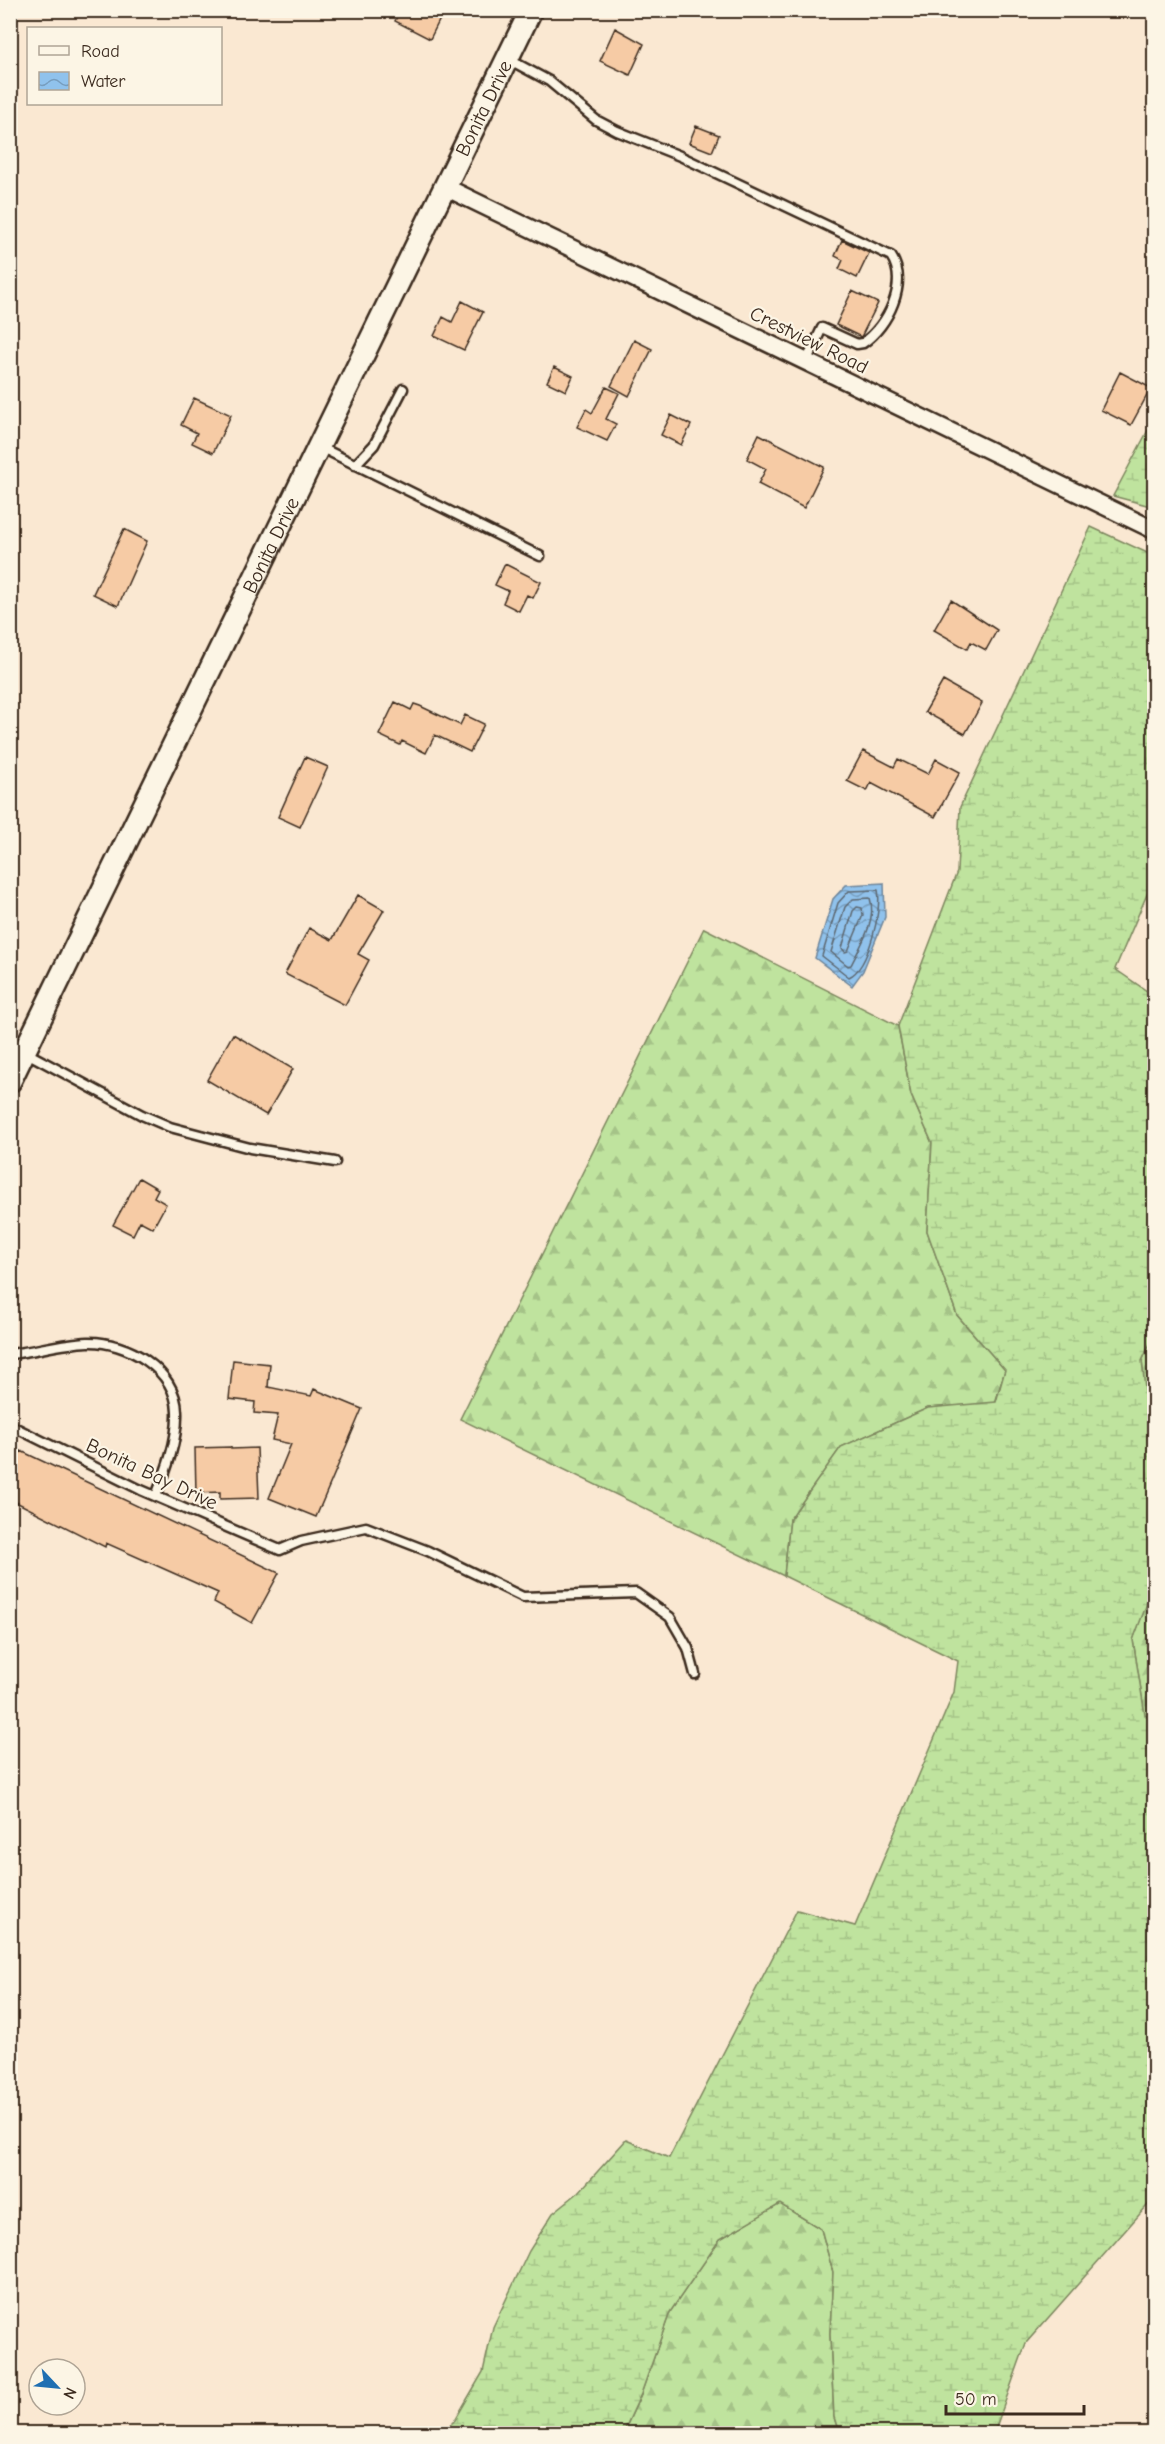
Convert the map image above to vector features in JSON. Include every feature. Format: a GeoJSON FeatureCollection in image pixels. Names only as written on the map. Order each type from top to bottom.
{"type":"FeatureCollection","features":[{"type":"Feature","properties":{"kind":"street","name":"Bonita Drive"},"geometry":{"type":"LineString","coordinates":[[10,1081],[531,10]]}},
{"type":"Feature","properties":{"kind":"street","name":"Crestview Road"},"geometry":{"type":"LineString","coordinates":[[445,187],[1155,530]]}},
{"type":"Feature","properties":{"kind":"lane"},"geometry":{"type":"LineString","coordinates":[[508,59],[542,76],[596,120],[616,131],[680,156],[891,256],[897,266],[898,283],[885,321],[863,343],[857,344],[822,328],[806,362]]}},
{"type":"Feature","properties":{"kind":"lane"},"geometry":{"type":"LineString","coordinates":[[356,465],[374,445],[403,389]]}},
{"type":"Feature","properties":{"kind":"lane"},"geometry":{"type":"LineString","coordinates":[[319,447],[540,556]]}},
{"type":"Feature","properties":{"kind":"lane"},"geometry":{"type":"LineString","coordinates":[[25,1052],[142,1115],[170,1127],[250,1148],[335,1162]]}},
{"type":"Feature","properties":{"kind":"lane"},"geometry":{"type":"LineString","coordinates":[[10,1354],[87,1342],[112,1344],[151,1362],[167,1383],[177,1410],[166,1470],[156,1496]]}},
{"type":"Feature","properties":{"kind":"lane","name":"Bonita Bay Drive"},"geometry":{"type":"LineString","coordinates":[[10,1425],[156,1496],[280,1550],[302,1541],[366,1527],[428,1551],[523,1597],[636,1593],[670,1617],[688,1648],[695,1674]]}},
{"type":"Feature","properties":{"kind":"green space"},"geometry":{"type":"Polygon","coordinates":[[[1154,419],[1154,507],[1113,496],[1154,419]]]}},
{"type":"Feature","properties":{"kind":"green space"},"geometry":{"type":"Polygon","coordinates":[[[1091,527],[1154,556],[1154,878],[1115,969],[1154,996],[1154,1335],[1142,1361],[1148,1417],[1154,1431],[1154,1585],[1133,1640],[1145,1715],[1154,1722],[1154,2198],[1026,2343],[994,2433],[839,2433],[834,2417],[830,2334],[833,2272],[821,2229],[780,2204],[720,2239],[670,2312],[641,2394],[623,2433],[442,2433],[455,2420],[483,2372],[493,2327],[529,2251],[553,2213],[579,2192],[626,2140],[669,2158],[797,1910],[855,1926],[954,1692],[958,1661],[784,1576],[790,1519],[841,1447],[928,1408],[996,1402],[1005,1370],[957,1315],[927,1231],[932,1143],[911,1095],[898,1026],[957,872],[960,807],[1091,527]]]}},
{"type":"Feature","properties":{"kind":"green space"},"geometry":{"type":"Polygon","coordinates":[[[704,928],[898,1026],[911,1095],[932,1143],[927,1231],[957,1315],[1005,1370],[995,1403],[928,1408],[841,1447],[790,1519],[784,1576],[460,1419],[704,928]]]}},
{"type":"Feature","properties":{"kind":"green space"},"geometry":{"type":"Polygon","coordinates":[[[1154,1335],[1154,1431],[1148,1417],[1142,1361],[1154,1335]]]}},
{"type":"Feature","properties":{"kind":"green space"},"geometry":{"type":"Polygon","coordinates":[[[1153,1585],[1154,1722],[1145,1715],[1133,1640],[1153,1585]]]}},
{"type":"Feature","properties":{"kind":"green space"},"geometry":{"type":"Polygon","coordinates":[[[780,2204],[821,2229],[833,2272],[830,2334],[834,2417],[839,2433],[623,2434],[641,2394],[670,2312],[720,2239],[780,2204]]]}},
{"type":"Feature","properties":{"kind":"water"},"geometry":{"type":"Polygon","coordinates":[[[884,883],[885,917],[863,971],[852,986],[815,958],[833,899],[846,885],[884,883]]]}},
{"type":"Feature","properties":{"kind":"building"},"geometry":{"type":"Polygon","coordinates":[[[400,10],[439,10],[436,16],[440,19],[430,39],[395,21],[400,10]]]}},
{"type":"Feature","properties":{"kind":"building"},"geometry":{"type":"Polygon","coordinates":[[[615,28],[644,44],[630,75],[600,61],[615,28]]]}},
{"type":"Feature","properties":{"kind":"building"},"geometry":{"type":"Polygon","coordinates":[[[696,126],[719,135],[712,152],[689,143],[696,126]]]}},
{"type":"Feature","properties":{"kind":"building"},"geometry":{"type":"Polygon","coordinates":[[[842,240],[869,253],[857,278],[839,269],[843,260],[835,256],[842,240]]]}},
{"type":"Feature","properties":{"kind":"building"},"geometry":{"type":"Polygon","coordinates":[[[852,291],[878,303],[861,337],[836,325],[852,291]]]}},
{"type":"Feature","properties":{"kind":"building"},"geometry":{"type":"Polygon","coordinates":[[[462,301],[483,312],[464,350],[434,336],[443,317],[452,322],[462,301]]]}},
{"type":"Feature","properties":{"kind":"building"},"geometry":{"type":"Polygon","coordinates":[[[634,340],[652,349],[629,396],[611,386],[634,340]]]}},
{"type":"Feature","properties":{"kind":"building"},"geometry":{"type":"Polygon","coordinates":[[[554,367],[573,376],[566,391],[547,382],[554,367]]]}},
{"type":"Feature","properties":{"kind":"building"},"geometry":{"type":"Polygon","coordinates":[[[1120,372],[1151,388],[1131,425],[1101,410],[1120,372]]]}},
{"type":"Feature","properties":{"kind":"building"},"geometry":{"type":"Polygon","coordinates":[[[606,387],[619,393],[606,419],[616,424],[607,441],[577,427],[586,409],[592,413],[606,387]]]}},
{"type":"Feature","properties":{"kind":"building"},"geometry":{"type":"Polygon","coordinates":[[[194,398],[231,415],[213,453],[192,443],[197,433],[181,425],[194,398]]]}},
{"type":"Feature","properties":{"kind":"building"},"geometry":{"type":"Polygon","coordinates":[[[671,415],[691,425],[681,445],[661,435],[671,415]]]}},
{"type":"Feature","properties":{"kind":"building"},"geometry":{"type":"Polygon","coordinates":[[[759,434],[824,467],[804,508],[758,484],[766,469],[747,459],[759,434]]]}},
{"type":"Feature","properties":{"kind":"building"},"geometry":{"type":"Polygon","coordinates":[[[124,529],[147,541],[118,606],[93,594],[124,529]]]}},
{"type":"Feature","properties":{"kind":"building"},"geometry":{"type":"Polygon","coordinates":[[[505,564],[541,582],[533,598],[527,595],[519,611],[503,603],[508,591],[495,585],[505,564]]]}},
{"type":"Feature","properties":{"kind":"building"},"geometry":{"type":"Polygon","coordinates":[[[951,600],[997,630],[986,650],[971,642],[967,649],[934,630],[951,600]]]}},
{"type":"Feature","properties":{"kind":"building"},"geometry":{"type":"Polygon","coordinates":[[[943,681],[982,703],[965,734],[925,712],[943,681]]]}},
{"type":"Feature","properties":{"kind":"building"},"geometry":{"type":"Polygon","coordinates":[[[395,702],[411,710],[414,704],[420,706],[460,725],[465,715],[484,724],[470,752],[435,735],[426,753],[402,741],[400,745],[379,735],[395,702]]]}},
{"type":"Feature","properties":{"kind":"building"},"geometry":{"type":"Polygon","coordinates":[[[863,751],[894,767],[898,759],[928,774],[936,759],[960,772],[935,817],[871,783],[867,791],[847,781],[863,751]]]}},
{"type":"Feature","properties":{"kind":"building"},"geometry":{"type":"Polygon","coordinates":[[[305,757],[328,767],[300,827],[278,817],[305,757]]]}},
{"type":"Feature","properties":{"kind":"building"},"geometry":{"type":"Polygon","coordinates":[[[358,895],[384,910],[358,954],[369,960],[345,1005],[285,974],[309,928],[332,940],[358,895]]]}},
{"type":"Feature","properties":{"kind":"building"},"geometry":{"type":"Polygon","coordinates":[[[233,1034],[293,1069],[266,1115],[207,1080],[233,1034]]]}},
{"type":"Feature","properties":{"kind":"building"},"geometry":{"type":"Polygon","coordinates":[[[139,1178],[158,1189],[154,1197],[166,1204],[153,1228],[140,1221],[133,1235],[113,1225],[139,1178]]]}},
{"type":"Feature","properties":{"kind":"building"},"geometry":{"type":"Polygon","coordinates":[[[233,1360],[270,1364],[268,1387],[311,1396],[314,1389],[362,1409],[316,1517],[269,1498],[291,1444],[272,1440],[278,1415],[254,1413],[255,1402],[229,1399],[233,1360]]]}},
{"type":"Feature","properties":{"kind":"building"},"geometry":{"type":"Polygon","coordinates":[[[231,1447],[231,1449],[257,1448],[259,1498],[220,1499],[220,1492],[196,1493],[195,1448],[231,1447]]]}},
{"type":"Feature","properties":{"kind":"building"},"geometry":{"type":"Polygon","coordinates":[[[21,1451],[279,1573],[252,1623],[214,1602],[218,1593],[106,1543],[105,1547],[10,1499],[10,1471],[21,1451]]]}}]}
